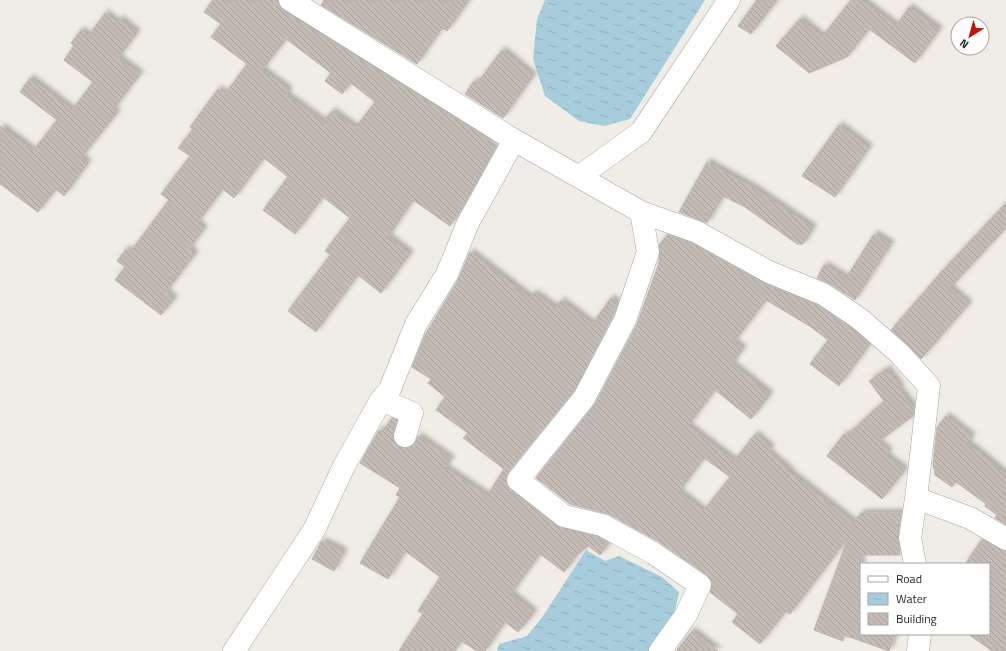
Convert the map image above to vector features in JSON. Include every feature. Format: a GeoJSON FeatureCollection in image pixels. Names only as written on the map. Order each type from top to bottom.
{"type":"FeatureCollection","features":[{"type":"Feature","properties":{"kind":"street"},"geometry":{"type":"LineString","coordinates":[[290,0],[514,140],[580,176],[641,212],[697,232],[769,272],[823,294],[860,319],[899,353],[929,386],[910,538],[915,563]]}},
{"type":"Feature","properties":{"kind":"street"},"geometry":{"type":"LineString","coordinates":[[580,176],[641,132],[729,0]]}},
{"type":"Feature","properties":{"kind":"street"},"geometry":{"type":"LineString","coordinates":[[234,651],[314,530],[344,466],[381,400],[390,389],[416,324],[447,274],[468,222],[514,140]]}},
{"type":"Feature","properties":{"kind":"street"},"geometry":{"type":"LineString","coordinates":[[641,212],[648,252],[625,320],[584,398],[518,480],[564,516],[602,525],[653,553],[700,585],[686,615],[660,651]]}},
{"type":"Feature","properties":{"kind":"street"},"geometry":{"type":"LineString","coordinates":[[381,400],[412,413],[405,436]]}},
{"type":"Feature","properties":{"kind":"street"},"geometry":{"type":"LineString","coordinates":[[916,498],[970,518],[1006,539]]}},
{"type":"Feature","properties":{"kind":"water"},"geometry":{"type":"Polygon","coordinates":[[[545,0],[705,0],[630,119],[604,126],[579,121],[545,96],[533,59],[537,19],[545,0]]]}},
{"type":"Feature","properties":{"kind":"water"},"geometry":{"type":"Polygon","coordinates":[[[586,550],[605,561],[619,556],[662,577],[679,592],[673,620],[649,651],[497,651],[499,644],[527,636],[543,616],[586,550]]]}},
{"type":"Feature","properties":{"kind":"building"},"geometry":{"type":"Polygon","coordinates":[[[213,0],[278,0],[279,6],[283,11],[488,139],[486,142],[495,149],[463,207],[450,226],[413,200],[388,237],[410,254],[381,293],[358,275],[316,332],[288,311],[330,255],[325,251],[350,218],[323,197],[295,234],[263,210],[288,177],[264,158],[234,198],[223,189],[197,223],[204,229],[189,249],[195,254],[166,292],[174,299],[161,315],[115,280],[125,267],[117,261],[126,249],[130,252],[169,200],[161,194],[190,156],[178,148],[193,129],[190,127],[218,89],[225,94],[247,64],[211,37],[221,24],[204,12],[213,0]],[[286,39],[262,70],[289,90],[286,95],[323,122],[332,111],[355,128],[375,102],[351,83],[342,94],[325,81],[331,73],[286,39]]]}},
{"type":"Feature","properties":{"kind":"building"},"geometry":{"type":"Polygon","coordinates":[[[324,0],[469,0],[447,31],[442,28],[417,64],[321,5],[324,0]]]}},
{"type":"Feature","properties":{"kind":"building"},"geometry":{"type":"Polygon","coordinates":[[[757,0],[777,0],[751,34],[738,26],[757,0]]]}},
{"type":"Feature","properties":{"kind":"building"},"geometry":{"type":"Polygon","coordinates":[[[851,0],[861,0],[896,26],[909,7],[939,30],[915,63],[869,29],[847,57],[809,73],[776,46],[800,19],[822,37],[851,0]]]}},
{"type":"Feature","properties":{"kind":"building"},"geometry":{"type":"Polygon","coordinates":[[[105,13],[117,23],[120,19],[137,33],[118,58],[140,74],[113,110],[117,113],[81,158],[88,163],[64,196],[56,189],[38,212],[0,184],[0,126],[33,151],[57,120],[20,92],[30,78],[72,110],[93,82],[64,60],[74,46],[71,43],[81,30],[88,36],[105,13]]]}},
{"type":"Feature","properties":{"kind":"building"},"geometry":{"type":"Polygon","coordinates":[[[502,50],[533,76],[503,118],[465,94],[474,81],[477,83],[502,50]]]}},
{"type":"Feature","properties":{"kind":"building"},"geometry":{"type":"Polygon","coordinates":[[[839,125],[869,148],[835,197],[802,176],[839,125]]]}},
{"type":"Feature","properties":{"kind":"building"},"geometry":{"type":"Polygon","coordinates":[[[707,162],[755,189],[813,228],[803,244],[797,244],[745,207],[723,196],[707,223],[679,212],[707,162]]]}},
{"type":"Feature","properties":{"kind":"building"},"geometry":{"type":"Polygon","coordinates":[[[1006,203],[1006,228],[950,288],[969,304],[921,359],[891,330],[943,270],[1006,203]]]}},
{"type":"Feature","properties":{"kind":"building"},"geometry":{"type":"Polygon","coordinates":[[[874,234],[891,244],[855,300],[830,284],[817,278],[824,265],[846,278],[874,234]]]}},
{"type":"Feature","properties":{"kind":"building"},"geometry":{"type":"Polygon","coordinates":[[[667,235],[692,243],[764,284],[817,305],[852,329],[870,344],[839,386],[810,364],[828,340],[811,327],[766,300],[734,342],[743,349],[732,364],[770,395],[751,419],[715,390],[688,426],[734,461],[755,434],[771,448],[768,452],[790,471],[789,472],[854,523],[861,513],[901,513],[898,536],[900,555],[861,555],[860,563],[860,635],[895,635],[889,651],[844,635],[843,641],[814,630],[848,538],[790,614],[786,611],[760,644],[732,622],[738,614],[710,592],[712,584],[707,575],[659,542],[608,514],[570,504],[536,478],[595,404],[637,324],[659,263],[659,245],[667,235]],[[704,458],[679,492],[703,511],[730,477],[704,458]]]}},
{"type":"Feature","properties":{"kind":"building"},"geometry":{"type":"Polygon","coordinates":[[[470,252],[530,298],[534,293],[555,308],[561,301],[592,324],[611,298],[617,303],[613,315],[574,391],[508,472],[506,479],[510,490],[557,526],[597,537],[609,543],[600,555],[588,546],[577,555],[564,572],[540,554],[511,594],[534,613],[518,632],[505,622],[485,651],[477,651],[461,641],[455,651],[399,651],[423,614],[418,611],[440,577],[405,551],[388,579],[360,563],[400,497],[396,495],[400,488],[360,463],[379,430],[382,432],[392,418],[397,421],[393,438],[396,445],[402,448],[408,448],[414,445],[418,436],[451,459],[445,468],[487,496],[504,469],[463,438],[468,433],[436,410],[445,397],[428,383],[431,379],[412,367],[425,335],[458,280],[470,252]]]}},
{"type":"Feature","properties":{"kind":"building"},"geometry":{"type":"Polygon","coordinates":[[[887,369],[900,387],[898,388],[914,409],[913,416],[878,442],[889,451],[886,456],[905,470],[882,499],[827,456],[844,434],[846,436],[884,401],[869,381],[887,369]]]}},
{"type":"Feature","properties":{"kind":"building"},"geometry":{"type":"Polygon","coordinates":[[[946,416],[972,437],[967,443],[1006,475],[1006,525],[995,518],[997,515],[985,506],[986,504],[956,482],[952,487],[935,475],[933,464],[937,427],[946,416]]]}},
{"type":"Feature","properties":{"kind":"building"},"geometry":{"type":"Polygon","coordinates":[[[982,539],[1006,551],[1006,651],[992,651],[969,635],[990,635],[990,563],[966,563],[982,539]]]}},
{"type":"Feature","properties":{"kind":"building"},"geometry":{"type":"Polygon","coordinates":[[[322,541],[344,552],[334,571],[312,559],[322,541]]]}},
{"type":"Feature","properties":{"kind":"building"},"geometry":{"type":"Polygon","coordinates":[[[692,631],[718,651],[676,651],[692,631]]]}}]}
